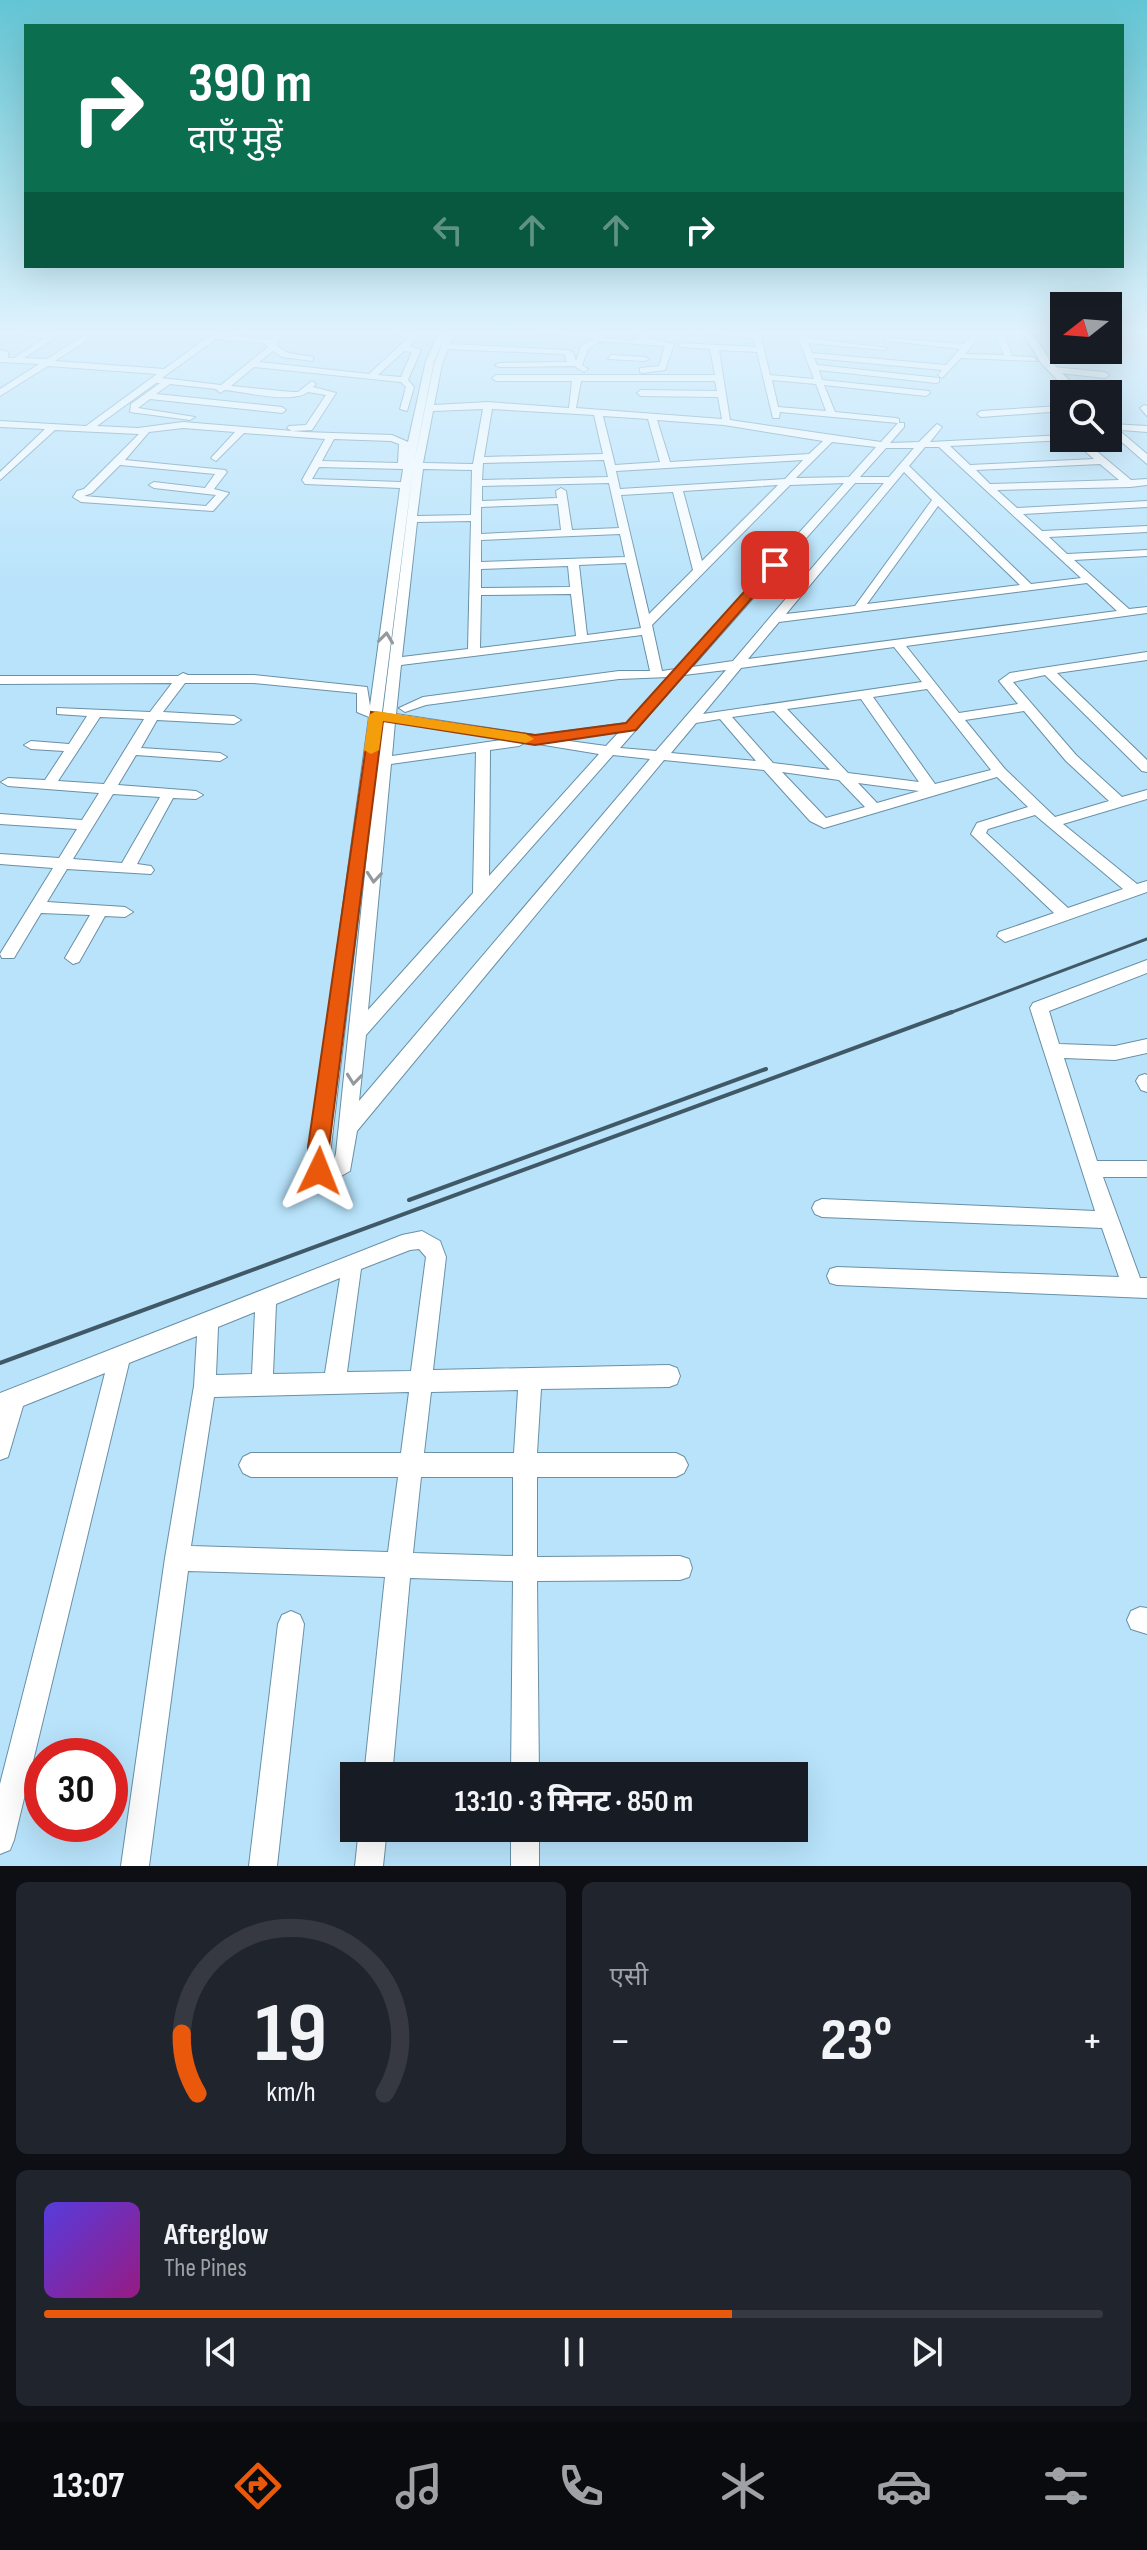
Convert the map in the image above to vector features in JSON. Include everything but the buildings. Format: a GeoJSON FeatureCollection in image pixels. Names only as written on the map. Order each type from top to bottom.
{"type":"FeatureCollection","features":[{"type":"Feature","properties":{"kind":"main road"},"geometry":{"type":"LineString","coordinates":[[1122,441],[1147,460]]}},
{"type":"Feature","properties":{"kind":"main road"},"geometry":{"type":"LineString","coordinates":[[1122,444],[1147,468]]}},
{"type":"Feature","properties":{"kind":"street"},"geometry":{"type":"LineString","coordinates":[[85,427],[96,419]]}},
{"type":"Feature","properties":{"kind":"street"},"geometry":{"type":"LineString","coordinates":[[214,419],[309,428],[315,419]]}},
{"type":"Feature","properties":{"kind":"street"},"geometry":{"type":"LineString","coordinates":[[266,425],[272,419]]}},
{"type":"Feature","properties":{"kind":"street"},"geometry":{"type":"LineString","coordinates":[[398,438],[404,443],[406,466],[412,519],[395,662],[385,714],[319,1147],[319,1171],[336,1171],[343,1165],[348,1128],[385,761],[385,714],[379,690],[406,466],[419,419]]}},
{"type":"Feature","properties":{"kind":"street"},"geometry":{"type":"LineString","coordinates":[[392,479],[406,466],[424,419]]}},
{"type":"Feature","properties":{"kind":"street"},"geometry":{"type":"LineString","coordinates":[[474,653],[478,463],[486,419]]}},
{"type":"Feature","properties":{"kind":"street"},"geometry":{"type":"LineString","coordinates":[[599,419],[647,628],[654,675]]}},
{"type":"Feature","properties":{"kind":"street"},"geometry":{"type":"LineString","coordinates":[[649,419],[666,465]]}},
{"type":"Feature","properties":{"kind":"street"},"geometry":{"type":"LineString","coordinates":[[687,419],[830,439],[885,443],[1050,436]]}},
{"type":"Feature","properties":{"kind":"street"},"geometry":{"type":"LineString","coordinates":[[727,419],[885,443]]}},
{"type":"Feature","properties":{"kind":"street"},"geometry":{"type":"LineString","coordinates":[[776,419],[778,426]]}},
{"type":"Feature","properties":{"kind":"street"},"geometry":{"type":"LineString","coordinates":[[359,1031],[885,443],[898,423],[869,419]]}},
{"type":"Feature","properties":{"kind":"street"},"geometry":{"type":"LineString","coordinates":[[982,419],[988,439]]}},
{"type":"Feature","properties":{"kind":"street"},"geometry":{"type":"LineString","coordinates":[[0,424],[144,433]]}},
{"type":"Feature","properties":{"kind":"street"},"geometry":{"type":"LineString","coordinates":[[154,485],[224,493],[209,509],[78,497],[131,440],[144,433],[183,425],[241,431],[415,438]]}},
{"type":"Feature","properties":{"kind":"street"},"geometry":{"type":"LineString","coordinates":[[0,477],[53,426]]}},
{"type":"Feature","properties":{"kind":"street"},"geometry":{"type":"LineString","coordinates":[[348,1128],[937,427]]}},
{"type":"Feature","properties":{"kind":"street"},"geometry":{"type":"LineString","coordinates":[[1122,430],[1147,429]]}},
{"type":"Feature","properties":{"kind":"street"},"geometry":{"type":"LineString","coordinates":[[216,458],[241,431]]}},
{"type":"Feature","properties":{"kind":"street"},"geometry":{"type":"LineString","coordinates":[[81,493],[88,491],[144,433]]}},
{"type":"Feature","properties":{"kind":"street"},"geometry":{"type":"LineString","coordinates":[[331,436],[309,482],[405,485]]}},
{"type":"Feature","properties":{"kind":"street"},"geometry":{"type":"LineString","coordinates":[[395,662],[647,628],[699,570],[830,439]]}},
{"type":"Feature","properties":{"kind":"street"},"geometry":{"type":"LineString","coordinates":[[922,442],[942,444],[988,439]]}},
{"type":"Feature","properties":{"kind":"street"},"geometry":{"type":"LineString","coordinates":[[942,444],[1126,613]]}},
{"type":"Feature","properties":{"kind":"street"},"geometry":{"type":"LineString","coordinates":[[1091,452],[1147,498]]}},
{"type":"Feature","properties":{"kind":"street"},"geometry":{"type":"LineString","coordinates":[[316,464],[406,466],[478,463],[610,468],[812,457]]}},
{"type":"Feature","properties":{"kind":"street"},"geometry":{"type":"LineString","coordinates":[[967,468],[1102,461]]}},
{"type":"Feature","properties":{"kind":"street"},"geometry":{"type":"LineString","coordinates":[[117,462],[222,472],[209,489]]}},
{"type":"Feature","properties":{"kind":"street"},"geometry":{"type":"LineString","coordinates":[[903,466],[1029,588]]}},
{"type":"Feature","properties":{"kind":"street"},"geometry":{"type":"LineString","coordinates":[[479,483],[560,481],[610,468]]}},
{"type":"Feature","properties":{"kind":"street"},"geometry":{"type":"LineString","coordinates":[[615,492],[787,481],[892,480]]}},
{"type":"Feature","properties":{"kind":"street"},"geometry":{"type":"LineString","coordinates":[[560,481],[567,533]]}},
{"type":"Feature","properties":{"kind":"street"},"geometry":{"type":"LineString","coordinates":[[988,487],[1147,482]]}},
{"type":"Feature","properties":{"kind":"street"},"geometry":{"type":"LineString","coordinates":[[677,488],[699,570]]}},
{"type":"Feature","properties":{"kind":"street"},"geometry":{"type":"LineString","coordinates":[[858,609],[938,499]]}},
{"type":"Feature","properties":{"kind":"street"},"geometry":{"type":"LineString","coordinates":[[478,504],[562,501]]}},
{"type":"Feature","properties":{"kind":"street"},"geometry":{"type":"LineString","coordinates":[[1015,511],[1147,504]]}},
{"type":"Feature","properties":{"kind":"street"},"geometry":{"type":"LineString","coordinates":[[412,519],[478,518]]}},
{"type":"Feature","properties":{"kind":"street"},"geometry":{"type":"LineString","coordinates":[[1043,534],[1147,529]]}},
{"type":"Feature","properties":{"kind":"street"},"geometry":{"type":"LineString","coordinates":[[477,537],[624,531]]}},
{"type":"Feature","properties":{"kind":"street"},"geometry":{"type":"LineString","coordinates":[[1066,557],[1147,553]]}},
{"type":"Feature","properties":{"kind":"street"},"geometry":{"type":"LineString","coordinates":[[476,566],[631,560]]}},
{"type":"Feature","properties":{"kind":"street"},"geometry":{"type":"LineString","coordinates":[[573,562],[582,639]]}},
{"type":"Feature","properties":{"kind":"street"},"geometry":{"type":"LineString","coordinates":[[775,619],[1088,580]]}},
{"type":"Feature","properties":{"kind":"street"},"geometry":{"type":"LineString","coordinates":[[475,592],[576,590]]}},
{"type":"Feature","properties":{"kind":"street"},"geometry":{"type":"LineString","coordinates":[[385,714],[405,708],[425,709],[622,684],[654,675],[1147,610]]}},
{"type":"Feature","properties":{"kind":"street"},"geometry":{"type":"LineString","coordinates":[[897,643],[1000,772],[1052,823],[1141,888]]}},
{"type":"Feature","properties":{"kind":"street"},"geometry":{"type":"LineString","coordinates":[[1120,803],[1088,775],[1026,707],[1008,687],[1007,678],[1147,656]]}},
{"type":"Feature","properties":{"kind":"street"},"geometry":{"type":"LineString","coordinates":[[1048,671],[1147,768]]}},
{"type":"Feature","properties":{"kind":"street"},"geometry":{"type":"LineString","coordinates":[[0,680],[183,677],[276,680],[379,690]]}},
{"type":"Feature","properties":{"kind":"street"},"geometry":{"type":"LineString","coordinates":[[8,954],[153,716],[183,677]]}},
{"type":"Feature","properties":{"kind":"street"},"geometry":{"type":"LineString","coordinates":[[693,719],[930,685]]}},
{"type":"Feature","properties":{"kind":"street"},"geometry":{"type":"LineString","coordinates":[[363,690],[364,712],[609,751],[768,766],[934,789]]}},
{"type":"Feature","properties":{"kind":"street"},"geometry":{"type":"LineString","coordinates":[[865,695],[934,789]]}},
{"type":"Feature","properties":{"kind":"street"},"geometry":{"type":"LineString","coordinates":[[956,717],[1026,707]]}},
{"type":"Feature","properties":{"kind":"street"},"geometry":{"type":"LineString","coordinates":[[778,708],[875,809]]}},
{"type":"Feature","properties":{"kind":"street"},"geometry":{"type":"LineString","coordinates":[[62,711],[234,720]]}},
{"type":"Feature","properties":{"kind":"street"},"geometry":{"type":"LineString","coordinates":[[49,784],[96,713]]}},
{"type":"Feature","properties":{"kind":"street"},"geometry":{"type":"LineString","coordinates":[[723,715],[815,818],[824,823],[1000,772]]}},
{"type":"Feature","properties":{"kind":"street"},"geometry":{"type":"LineString","coordinates":[[385,761],[631,726]]}},
{"type":"Feature","properties":{"kind":"street"},"geometry":{"type":"LineString","coordinates":[[31,745],[72,748]]}},
{"type":"Feature","properties":{"kind":"street"},"geometry":{"type":"LineString","coordinates":[[481,894],[483,747]]}},
{"type":"Feature","properties":{"kind":"street"},"geometry":{"type":"LineString","coordinates":[[132,751],[220,757]]}},
{"type":"Feature","properties":{"kind":"street"},"geometry":{"type":"LineString","coordinates":[[8,782],[196,795]]}},
{"type":"Feature","properties":{"kind":"street"},"geometry":{"type":"LineString","coordinates":[[127,868],[169,793]]}},
{"type":"Feature","properties":{"kind":"street"},"geometry":{"type":"LineString","coordinates":[[1052,823],[1147,794]]}},
{"type":"Feature","properties":{"kind":"street"},"geometry":{"type":"LineString","coordinates":[[1038,809],[982,826],[978,834],[1066,915]]}},
{"type":"Feature","properties":{"kind":"street"},"geometry":{"type":"LineString","coordinates":[[0,819],[87,825]]}},
{"type":"Feature","properties":{"kind":"street"},"geometry":{"type":"LineString","coordinates":[[1,861],[146,870]]}},
{"type":"Feature","properties":{"kind":"street"},"geometry":{"type":"LineString","coordinates":[[1005,936],[1141,888]]}},
{"type":"Feature","properties":{"kind":"street"},"geometry":{"type":"LineString","coordinates":[[37,907],[125,912]]}},
{"type":"Feature","properties":{"kind":"street"},"geometry":{"type":"LineString","coordinates":[[73,958],[100,911]]}},
{"type":"Feature","properties":{"kind":"street"},"geometry":{"type":"LineString","coordinates":[[837,1276],[1140,1288],[1108,1220],[1039,1008],[1147,966]]}},
{"type":"Feature","properties":{"kind":"street"},"geometry":{"type":"LineString","coordinates":[[1052,1051],[1115,1053],[1147,1046]]}},
{"type":"Feature","properties":{"kind":"street"},"geometry":{"type":"LineString","coordinates":[[1090,1169],[1147,1169]]}},
{"type":"Feature","properties":{"kind":"street"},"geometry":{"type":"LineString","coordinates":[[822,1208],[1108,1220]]}},
{"type":"Feature","properties":{"kind":"street"},"geometry":{"type":"LineString","coordinates":[[0,1449],[7,1402],[409,1241],[422,1240],[433,1247],[436,1257],[410,1465],[379,1762]]}},
{"type":"Feature","properties":{"kind":"street"},"geometry":{"type":"LineString","coordinates":[[334,1384],[352,1264]]}},
{"type":"Feature","properties":{"kind":"street"},"geometry":{"type":"LineString","coordinates":[[262,1385],[266,1298]]}},
{"type":"Feature","properties":{"kind":"street"},"geometry":{"type":"LineString","coordinates":[[135,1866],[177,1558],[205,1386],[208,1321]]}},
{"type":"Feature","properties":{"kind":"street"},"geometry":{"type":"LineString","coordinates":[[0,1840],[120,1355]]}},
{"type":"Feature","properties":{"kind":"street"},"geometry":{"type":"LineString","coordinates":[[205,1386],[669,1376]]}},
{"type":"Feature","properties":{"kind":"street"},"geometry":{"type":"LineString","coordinates":[[525,1762],[525,1465],[530,1381]]}},
{"type":"Feature","properties":{"kind":"street"},"geometry":{"type":"LineString","coordinates":[[251,1465],[676,1465]]}},
{"type":"Feature","properties":{"kind":"street"},"geometry":{"type":"LineString","coordinates":[[177,1558],[525,1569],[680,1568]]}},
{"type":"Feature","properties":{"kind":"street"},"geometry":{"type":"LineString","coordinates":[[263,1866],[291,1624]]}},
{"type":"Feature","properties":{"kind":"street"},"geometry":{"type":"LineString","coordinates":[[369,1866],[372,1842]]}},
{"type":"Feature","properties":{"kind":"street"},"geometry":{"type":"LineString","coordinates":[[525,1842],[525,1866]]}},
{"type":"Feature","properties":{"kind":"railway"},"geometry":{"type":"LineString","coordinates":[[947,1014],[1147,939]]}},
{"type":"Feature","properties":{"kind":"railway"},"geometry":{"type":"LineString","coordinates":[[0,1363],[952,1012]]}},
{"type":"Feature","properties":{"kind":"railway"},"geometry":{"type":"LineString","coordinates":[[409,1200],[766,1069]]}},
{"type":"Feature","properties":{"kind":"slow traffic"},"geometry":{"type":"LineString","coordinates":[[371,750],[376,715],[526,739]]}},
{"type":"Feature","properties":{"kind":"route"},"geometry":{"type":"LineString","coordinates":[[319,1171],[317,1161],[376,715],[535,740],[631,726],[775,565]]}}]}
